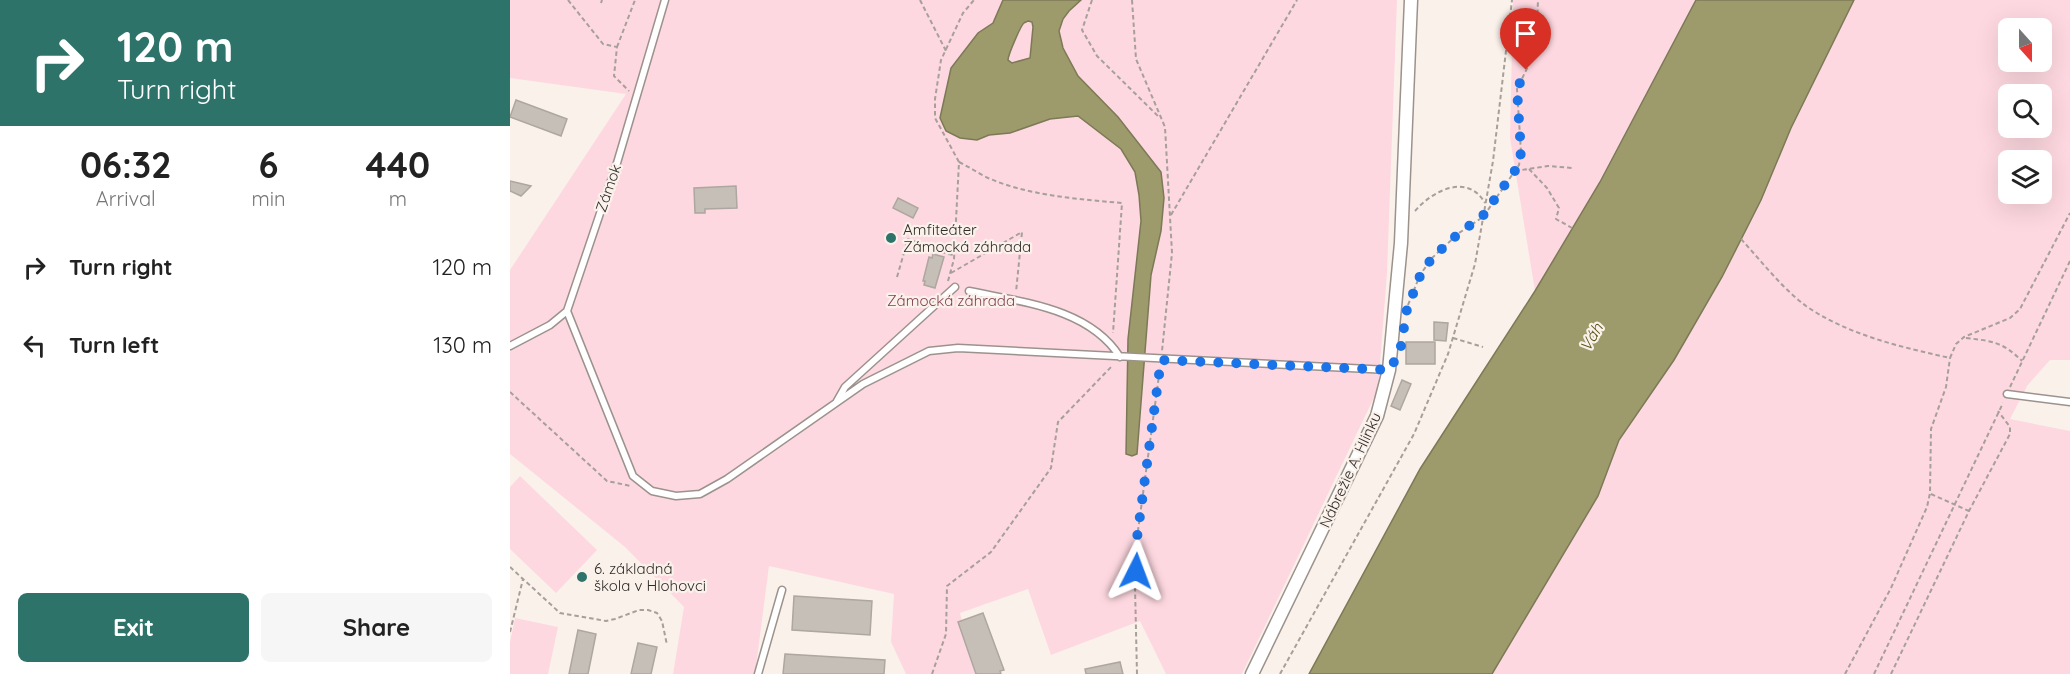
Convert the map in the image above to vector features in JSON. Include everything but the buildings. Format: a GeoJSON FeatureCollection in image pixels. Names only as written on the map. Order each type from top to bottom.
{"type":"FeatureCollection","features":[{"type":"Feature","properties":{"kind":"street","name":"Nábrežie A. Hlinku"},"geometry":{"type":"LineString","coordinates":[[1252,674],[1377,416],[1389,370],[1402,225],[1411,0]]}},
{"type":"Feature","properties":{"kind":"lane","name":"Zámok"},"geometry":{"type":"LineString","coordinates":[[567,311],[617,163],[664,0]]}},
{"type":"Feature","properties":{"kind":"lane"},"geometry":{"type":"LineString","coordinates":[[836,403],[845,387],[955,287]]}},
{"type":"Feature","properties":{"kind":"lane"},"geometry":{"type":"LineString","coordinates":[[969,291],[1058,312],[1090,327],[1112,344],[1122,357]]}},
{"type":"Feature","properties":{"kind":"lane"},"geometry":{"type":"LineString","coordinates":[[510,346],[550,325],[567,311],[633,477],[652,491],[676,496],[700,494],[727,479],[872,379],[929,351],[958,348],[1389,370]]}},
{"type":"Feature","properties":{"kind":"lane"},"geometry":{"type":"LineString","coordinates":[[2007,394],[2070,402]]}},
{"type":"Feature","properties":{"kind":"lane"},"geometry":{"type":"LineString","coordinates":[[758,674],[782,590]]}},
{"type":"Feature","properties":{"kind":"path"},"geometry":{"type":"LineString","coordinates":[[568,0],[603,44],[617,47]]}},
{"type":"Feature","properties":{"kind":"path"},"geometry":{"type":"LineString","coordinates":[[635,0],[617,47],[614,76],[636,97]]}},
{"type":"Feature","properties":{"kind":"path"},"geometry":{"type":"LineString","coordinates":[[920,0],[946,51]]}},
{"type":"Feature","properties":{"kind":"path"},"geometry":{"type":"LineString","coordinates":[[947,285],[954,255],[959,162],[935,117],[935,99],[941,60],[963,13],[974,0]]}},
{"type":"Feature","properties":{"kind":"path"},"geometry":{"type":"LineString","coordinates":[[1092,0],[1082,30],[1097,56],[1162,120]]}},
{"type":"Feature","properties":{"kind":"path"},"geometry":{"type":"LineString","coordinates":[[1132,0],[1136,59],[1165,127],[1172,253],[1161,360],[1137,538],[1135,587],[1137,674]]}},
{"type":"Feature","properties":{"kind":"path"},"geometry":{"type":"LineString","coordinates":[[1170,217],[1297,0]]}},
{"type":"Feature","properties":{"kind":"path"},"geometry":{"type":"LineString","coordinates":[[1280,674],[1414,434],[1453,338],[1475,264],[1493,161],[1512,0]]}},
{"type":"Feature","properties":{"kind":"path"},"geometry":{"type":"LineString","coordinates":[[1407,309],[1420,276],[1432,258],[1459,233],[1482,217],[1519,165],[1521,152],[1517,89],[1536,50],[1538,0]]}},
{"type":"Feature","properties":{"kind":"path"},"geometry":{"type":"LineString","coordinates":[[959,162],[989,178],[1017,187],[1077,199],[1122,203],[1112,344]]}},
{"type":"Feature","properties":{"kind":"path"},"geometry":{"type":"LineString","coordinates":[[1515,171],[1548,166],[1572,168]]}},
{"type":"Feature","properties":{"kind":"path"},"geometry":{"type":"LineString","coordinates":[[1529,169],[1547,188],[1559,208],[1556,219],[1572,228]]}},
{"type":"Feature","properties":{"kind":"path"},"geometry":{"type":"LineString","coordinates":[[1402,225],[1419,206],[1439,192],[1451,188],[1470,188],[1479,193],[1485,203]]}},
{"type":"Feature","properties":{"kind":"path"},"geometry":{"type":"LineString","coordinates":[[1845,674],[1891,588],[1927,507],[1930,494],[1931,429],[1946,387],[1950,358],[1956,344],[1964,337],[2010,318],[2020,309],[2070,213]]}},
{"type":"Feature","properties":{"kind":"path"},"geometry":{"type":"LineString","coordinates":[[951,273],[1022,232],[1015,301]]}},
{"type":"Feature","properties":{"kind":"path"},"geometry":{"type":"LineString","coordinates":[[897,277],[908,239],[954,255]]}},
{"type":"Feature","properties":{"kind":"path"},"geometry":{"type":"LineString","coordinates":[[1741,239],[1807,307],[1877,340],[1950,358]]}},
{"type":"Feature","properties":{"kind":"path"},"geometry":{"type":"LineString","coordinates":[[1874,674],[2070,261]]}},
{"type":"Feature","properties":{"kind":"path"},"geometry":{"type":"LineString","coordinates":[[1964,337],[1995,342],[2010,349],[2022,361]]}},
{"type":"Feature","properties":{"kind":"path"},"geometry":{"type":"LineString","coordinates":[[1453,338],[1483,347]]}},
{"type":"Feature","properties":{"kind":"path"},"geometry":{"type":"LineString","coordinates":[[932,674],[946,634],[947,586],[991,552],[1051,468],[1058,422],[1122,357]]}},
{"type":"Feature","properties":{"kind":"path"},"geometry":{"type":"LineString","coordinates":[[510,392],[607,481],[652,491]]}},
{"type":"Feature","properties":{"kind":"path"},"geometry":{"type":"LineString","coordinates":[[1891,674],[1969,511],[2010,434],[2010,427],[1998,411]]}},
{"type":"Feature","properties":{"kind":"path"},"geometry":{"type":"LineString","coordinates":[[1930,494],[1969,511]]}},
{"type":"Feature","properties":{"kind":"path"},"geometry":{"type":"LineString","coordinates":[[510,567],[565,615],[606,621],[639,610],[657,613],[662,621],[667,645]]}},
{"type":"Feature","properties":{"kind":"path"},"geometry":{"type":"LineString","coordinates":[[510,632],[523,579]]}},
{"type":"Feature","properties":{"kind":"green space","name":"Zámocká záhrada"},"geometry":{"type":"Polygon","coordinates":[[[510,0],[1397,0],[1387,273],[1378,389],[1242,674],[1166,674],[1140,621],[1051,655],[1028,589],[960,613],[975,674],[906,674],[891,642],[894,594],[769,566],[755,674],[673,674],[684,607],[625,547],[510,454],[510,270],[626,94],[510,78],[510,0]]]}},
{"type":"Feature","properties":{"kind":"green space"},"geometry":{"type":"Polygon","coordinates":[[[1513,0],[1696,0],[1600,182],[1535,291],[1510,138],[1513,0]]]}},
{"type":"Feature","properties":{"kind":"green space"},"geometry":{"type":"Polygon","coordinates":[[[1854,0],[2070,0],[2070,360],[2050,360],[2027,386],[2010,419],[2070,431],[2070,674],[1492,674],[1598,496],[1619,440],[1674,360],[1722,277],[1761,200],[1791,129],[1854,0]]]}},
{"type":"Feature","properties":{"kind":"green space"},"geometry":{"type":"Polygon","coordinates":[[[520,476],[597,550],[556,593],[510,549],[510,487],[520,476]]]}},
{"type":"Feature","properties":{"kind":"green space"},"geometry":{"type":"Polygon","coordinates":[[[515,618],[558,627],[548,674],[510,674],[510,642],[515,618]]]}},
{"type":"Feature","properties":{"kind":"water"},"geometry":{"type":"Polygon","coordinates":[[[1003,0],[1081,0],[1063,19],[1059,31],[1063,48],[1078,76],[1118,117],[1161,172],[1164,198],[1161,231],[1151,275],[1137,454],[1132,456],[1126,454],[1128,339],[1141,221],[1135,172],[1121,149],[1078,116],[1050,119],[1010,133],[989,135],[977,140],[960,138],[946,131],[940,118],[951,68],[978,33],[993,23],[1003,0]],[[1032,22],[1024,23],[1018,34],[1008,60],[1012,63],[1030,58],[1032,22]]]}},
{"type":"Feature","properties":{"kind":"water","name":"Váh"},"geometry":{"type":"Polygon","coordinates":[[[1696,0],[1854,0],[1791,128],[1761,200],[1722,277],[1674,360],[1619,440],[1598,496],[1492,674],[1309,674],[1420,469],[1535,291],[1600,182],[1696,0]]]}},
{"type":"Feature","properties":{"kind":"place","name":"Amfiteáter Zámocká záhrada"},"geometry":{"type":"Point","coordinates":[891,238]}},
{"type":"Feature","properties":{"kind":"place","name":"6. základná škola v Hlohovci"},"geometry":{"type":"Point","coordinates":[582,577]}},
{"type":"Feature","properties":{"kind":"route"},"geometry":{"type":"LineString","coordinates":[[1136,571],[1137,538],[1161,360],[1389,370],[1400,352],[1407,309],[1420,276],[1432,258],[1459,233],[1482,217],[1519,165],[1521,152],[1517,89],[1526,70]]}}]}
